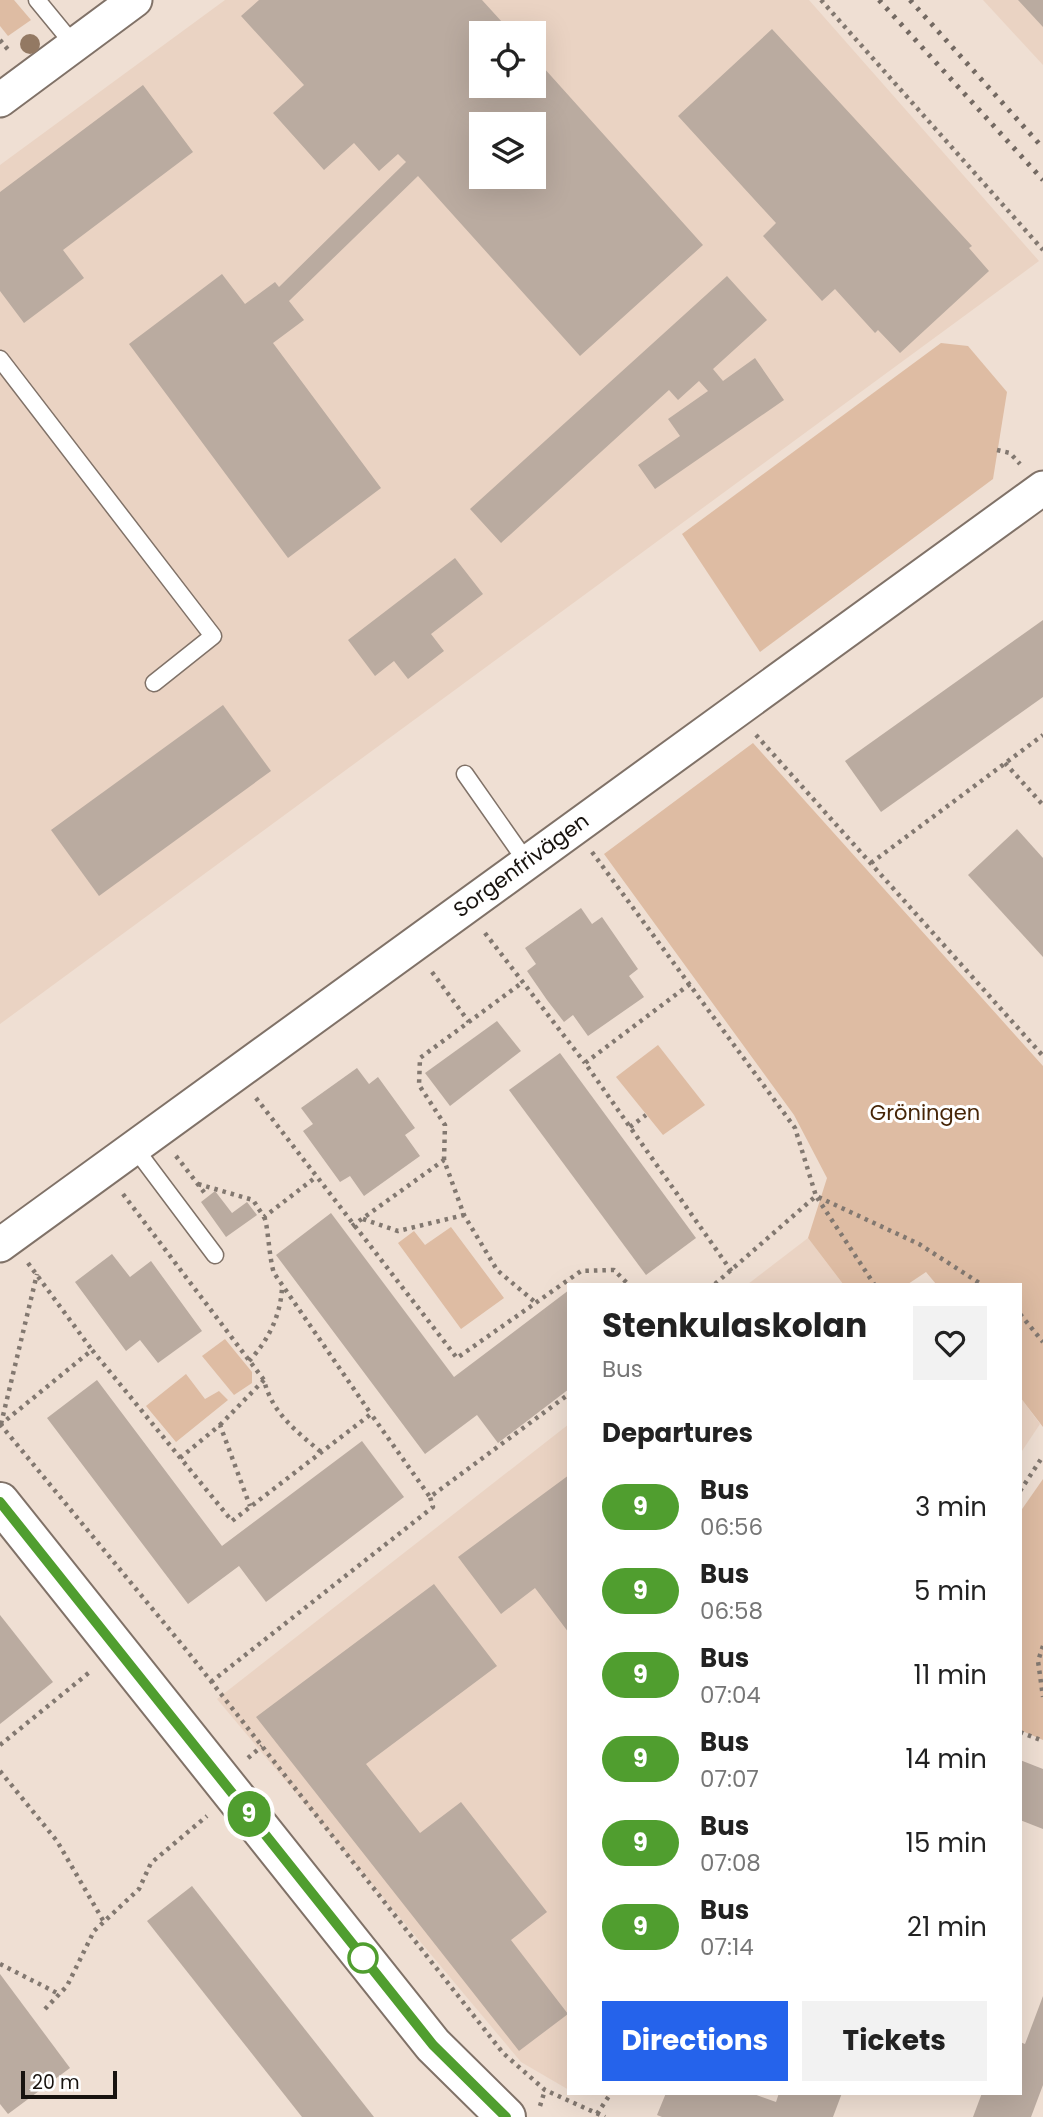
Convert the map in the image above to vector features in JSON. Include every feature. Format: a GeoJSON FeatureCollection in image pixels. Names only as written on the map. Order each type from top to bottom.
{"type":"FeatureCollection","features":[{"type":"Feature","properties":{"kind":"street"},"geometry":{"type":"LineString","coordinates":[[0,100],[135,0]]}},
{"type":"Feature","properties":{"kind":"street","name":"Sorgenfrivägen"},"geometry":{"type":"LineString","coordinates":[[5,1241],[734,710],[1038,474]]}},
{"type":"Feature","properties":{"kind":"street"},"geometry":{"type":"LineString","coordinates":[[0,1502],[433,2045],[506,2117]]}},
{"type":"Feature","properties":{"kind":"lane"},"geometry":{"type":"LineString","coordinates":[[37,0],[74,45]]}},
{"type":"Feature","properties":{"kind":"lane"},"geometry":{"type":"LineString","coordinates":[[0,359],[213,636],[154,683]]}},
{"type":"Feature","properties":{"kind":"lane"},"geometry":{"type":"LineString","coordinates":[[465,774],[527,861]]}},
{"type":"Feature","properties":{"kind":"lane"},"geometry":{"type":"LineString","coordinates":[[145,1139],[215,1255]]}},
{"type":"Feature","properties":{"kind":"path"},"geometry":{"type":"LineString","coordinates":[[821,0],[1043,250]]}},
{"type":"Feature","properties":{"kind":"path"},"geometry":{"type":"LineString","coordinates":[[997,450],[1010,453],[1022,466],[1038,474]]}},
{"type":"Feature","properties":{"kind":"path"},"geometry":{"type":"LineString","coordinates":[[734,710],[1043,1056]]}},
{"type":"Feature","properties":{"kind":"path"},"geometry":{"type":"LineString","coordinates":[[871,863],[1043,735]]}},
{"type":"Feature","properties":{"kind":"path"},"geometry":{"type":"LineString","coordinates":[[1005,763],[1043,805]]}},
{"type":"Feature","properties":{"kind":"path"},"geometry":{"type":"LineString","coordinates":[[573,827],[795,1128],[816,1196],[873,1283]]}},
{"type":"Feature","properties":{"kind":"path"},"geometry":{"type":"LineString","coordinates":[[465,906],[585,1063],[732,1272]]}},
{"type":"Feature","properties":{"kind":"path"},"geometry":{"type":"LineString","coordinates":[[413,944],[469,1021]]}},
{"type":"Feature","properties":{"kind":"path"},"geometry":{"type":"LineString","coordinates":[[523,982],[420,1058],[419,1085],[445,1125],[444,1160],[464,1215],[497,1270],[536,1303]]}},
{"type":"Feature","properties":{"kind":"path"},"geometry":{"type":"LineString","coordinates":[[585,1063],[690,984]]}},
{"type":"Feature","properties":{"kind":"path"},"geometry":{"type":"LineString","coordinates":[[237,1072],[352,1226],[457,1359],[581,1271],[614,1270],[627,1283]]}},
{"type":"Feature","properties":{"kind":"path"},"geometry":{"type":"LineString","coordinates":[[630,1127],[646,1115]]}},
{"type":"Feature","properties":{"kind":"path"},"geometry":{"type":"LineString","coordinates":[[145,1139],[198,1184],[207,1196]]}},
{"type":"Feature","properties":{"kind":"path"},"geometry":{"type":"LineString","coordinates":[[352,1226],[444,1160]]}},
{"type":"Feature","properties":{"kind":"path"},"geometry":{"type":"LineString","coordinates":[[104,1168],[264,1380],[268,1396],[284,1421],[321,1452]]}},
{"type":"Feature","properties":{"kind":"path"},"geometry":{"type":"LineString","coordinates":[[264,1217],[316,1177]]}},
{"type":"Feature","properties":{"kind":"path"},"geometry":{"type":"LineString","coordinates":[[198,1184],[253,1200],[268,1223],[268,1252],[274,1273],[430,1497],[433,1507],[211,1682]]}},
{"type":"Feature","properties":{"kind":"path"},"geometry":{"type":"LineString","coordinates":[[716,1283],[816,1196]]}},
{"type":"Feature","properties":{"kind":"path"},"geometry":{"type":"LineString","coordinates":[[816,1196],[919,1244],[979,1283]]}},
{"type":"Feature","properties":{"kind":"path"},"geometry":{"type":"LineString","coordinates":[[362,1219],[398,1231],[464,1215]]}},
{"type":"Feature","properties":{"kind":"path"},"geometry":{"type":"LineString","coordinates":[[5,1241],[37,1274],[92,1350],[232,1521],[371,1414]]}},
{"type":"Feature","properties":{"kind":"path"},"geometry":{"type":"LineString","coordinates":[[0,1424],[37,1274]]}},
{"type":"Feature","properties":{"kind":"path"},"geometry":{"type":"LineString","coordinates":[[249,1361],[271,1331],[282,1301],[282,1286]]}},
{"type":"Feature","properties":{"kind":"path"},"geometry":{"type":"LineString","coordinates":[[1022,1316],[1043,1342]]}},
{"type":"Feature","properties":{"kind":"path"},"geometry":{"type":"LineString","coordinates":[[0,1424],[92,1350]]}},
{"type":"Feature","properties":{"kind":"path"},"geometry":{"type":"LineString","coordinates":[[180,1458],[220,1425],[264,1380]]}},
{"type":"Feature","properties":{"kind":"path"},"geometry":{"type":"LineString","coordinates":[[430,1497],[567,1395]]}},
{"type":"Feature","properties":{"kind":"path"},"geometry":{"type":"LineString","coordinates":[[0,1424],[211,1682],[503,2053],[539,2086],[605,2117]]}},
{"type":"Feature","properties":{"kind":"path"},"geometry":{"type":"LineString","coordinates":[[220,1425],[250,1506]]}},
{"type":"Feature","properties":{"kind":"path"},"geometry":{"type":"LineString","coordinates":[[1022,1488],[1043,1456]]}},
{"type":"Feature","properties":{"kind":"path"},"geometry":{"type":"LineString","coordinates":[[1043,1646],[1038,1661],[1043,1697]]}},
{"type":"Feature","properties":{"kind":"path"},"geometry":{"type":"LineString","coordinates":[[0,1745],[100,1664]]}},
{"type":"Feature","properties":{"kind":"path"},"geometry":{"type":"LineString","coordinates":[[1022,1733],[1043,1741]]}},
{"type":"Feature","properties":{"kind":"path"},"geometry":{"type":"LineString","coordinates":[[0,1771],[57,1841],[104,1922]]}},
{"type":"Feature","properties":{"kind":"path"},"geometry":{"type":"LineString","coordinates":[[45,2009],[67,1986],[93,1931],[139,1889],[151,1863],[216,1809]]}},
{"type":"Feature","properties":{"kind":"path"},"geometry":{"type":"LineString","coordinates":[[0,1964],[59,1994]]}},
{"type":"Feature","properties":{"kind":"path"},"geometry":{"type":"LineString","coordinates":[[597,2114],[610,2095]]}},
{"type":"Feature","properties":{"kind":"shaded area"},"geometry":{"type":"Polygon","coordinates":[[[225,0],[809,0],[1039,261],[0,1024],[0,165],[225,0]]]}},
{"type":"Feature","properties":{"kind":"shaded area"},"geometry":{"type":"Polygon","coordinates":[[[983,0],[1043,0],[1043,65],[983,0]]]}},
{"type":"Feature","properties":{"kind":"shaded area"},"geometry":{"type":"Polygon","coordinates":[[[808,1238],[842,1283],[749,1283],[808,1238]]]}},
{"type":"Feature","properties":{"kind":"shaded area"},"geometry":{"type":"Polygon","coordinates":[[[1022,1400],[1040,1424],[1022,1451],[1022,1400]]]}},
{"type":"Feature","properties":{"kind":"shaded area"},"geometry":{"type":"Polygon","coordinates":[[[567,1426],[567,2089],[521,2062],[217,1699],[567,1426]]]}},
{"type":"Feature","properties":{"kind":"green space"},"geometry":{"type":"Polygon","coordinates":[[[0,0],[14,0],[31,20],[8,36],[0,26],[0,0]]]}},
{"type":"Feature","properties":{"kind":"green space"},"geometry":{"type":"Polygon","coordinates":[[[941,343],[968,346],[1007,392],[993,479],[760,652],[682,534],[941,343]]]}},
{"type":"Feature","properties":{"kind":"green space","name":"Gröningen"},"geometry":{"type":"Polygon","coordinates":[[[753,743],[1043,1066],[1043,1427],[1022,1400],[1022,1283],[935,1283],[926,1272],[910,1283],[842,1283],[808,1238],[827,1178],[794,1115],[604,854],[753,743]]]}},
{"type":"Feature","properties":{"kind":"green space"},"geometry":{"type":"Polygon","coordinates":[[[658,1045],[705,1105],[663,1135],[616,1077],[658,1045]]]}},
{"type":"Feature","properties":{"kind":"green space"},"geometry":{"type":"Polygon","coordinates":[[[451,1227],[504,1298],[461,1329],[398,1243],[414,1231],[425,1245],[451,1227]]]}},
{"type":"Feature","properties":{"kind":"green space"},"geometry":{"type":"Polygon","coordinates":[[[225,1339],[252,1372],[252,1383],[234,1395],[202,1356],[225,1339]]]}},
{"type":"Feature","properties":{"kind":"green space"},"geometry":{"type":"Polygon","coordinates":[[[186,1374],[205,1399],[219,1391],[228,1400],[176,1442],[146,1406],[186,1374]]]}},
{"type":"Feature","properties":{"kind":"green space"},"geometry":{"type":"Polygon","coordinates":[[[1043,1479],[1043,1740],[1022,1731],[1022,1509],[1043,1479]]]}},
{"type":"Feature","properties":{"kind":"building"},"geometry":{"type":"Polygon","coordinates":[[[259,0],[482,0],[501,21],[469,21],[469,98],[546,98],[546,70],[703,245],[580,356],[418,176],[289,301],[304,320],[273,343],[381,488],[288,558],[129,344],[222,274],[245,304],[275,282],[279,287],[406,162],[398,154],[379,171],[354,143],[324,170],[273,113],[304,85],[241,16],[259,0]]]}},
{"type":"Feature","properties":{"kind":"building"},"geometry":{"type":"Polygon","coordinates":[[[1018,0],[1043,0],[1043,27],[1018,0]]]}},
{"type":"Feature","properties":{"kind":"building"},"geometry":{"type":"Polygon","coordinates":[[[772,29],[972,246],[969,248],[989,271],[900,353],[878,330],[875,333],[835,289],[822,301],[763,236],[776,223],[678,116],[772,29]]]}},
{"type":"Feature","properties":{"kind":"building"},"geometry":{"type":"Polygon","coordinates":[[[143,85],[193,152],[63,250],[84,278],[24,323],[0,291],[0,192],[143,85]]]}},
{"type":"Feature","properties":{"kind":"building"},"geometry":{"type":"Polygon","coordinates":[[[727,276],[767,320],[713,369],[723,381],[755,358],[784,400],[655,489],[638,465],[680,436],[668,419],[708,391],[699,381],[678,400],[669,390],[501,543],[470,509],[727,276]]]}},
{"type":"Feature","properties":{"kind":"building"},"geometry":{"type":"Polygon","coordinates":[[[455,558],[483,594],[431,634],[444,651],[408,679],[394,661],[375,676],[348,640],[455,558]]]}},
{"type":"Feature","properties":{"kind":"building"},"geometry":{"type":"Polygon","coordinates":[[[1043,620],[1043,697],[881,812],[845,761],[1043,620]]]}},
{"type":"Feature","properties":{"kind":"building"},"geometry":{"type":"Polygon","coordinates":[[[223,705],[271,771],[99,896],[51,830],[223,705]]]}},
{"type":"Feature","properties":{"kind":"building"},"geometry":{"type":"Polygon","coordinates":[[[1017,829],[1043,858],[1043,957],[968,875],[1017,829]]]}},
{"type":"Feature","properties":{"kind":"building"},"geometry":{"type":"Polygon","coordinates":[[[581,908],[592,924],[602,917],[638,969],[629,976],[644,997],[588,1036],[573,1015],[564,1022],[547,1000],[527,971],[536,964],[525,948],[581,908]]]}},
{"type":"Feature","properties":{"kind":"building"},"geometry":{"type":"Polygon","coordinates":[[[497,1021],[521,1051],[450,1106],[425,1073],[497,1021]]]}},
{"type":"Feature","properties":{"kind":"building"},"geometry":{"type":"Polygon","coordinates":[[[560,1053],[696,1238],[646,1275],[509,1090],[560,1053]]]}},
{"type":"Feature","properties":{"kind":"building"},"geometry":{"type":"Polygon","coordinates":[[[357,1068],[369,1084],[378,1077],[415,1128],[405,1135],[420,1156],[364,1196],[350,1176],[340,1182],[303,1131],[313,1124],[301,1108],[357,1068]]]}},
{"type":"Feature","properties":{"kind":"building"},"geometry":{"type":"Polygon","coordinates":[[[215,1191],[232,1213],[247,1202],[257,1215],[226,1237],[201,1202],[215,1191]]]}},
{"type":"Feature","properties":{"kind":"building"},"geometry":{"type":"Polygon","coordinates":[[[331,1213],[454,1377],[567,1292],[567,1391],[498,1443],[477,1415],[425,1454],[276,1255],[331,1213]]]}},
{"type":"Feature","properties":{"kind":"building"},"geometry":{"type":"Polygon","coordinates":[[[112,1254],[130,1277],[151,1261],[202,1331],[158,1363],[140,1340],[126,1351],[75,1282],[112,1254]]]}},
{"type":"Feature","properties":{"kind":"building"},"geometry":{"type":"Polygon","coordinates":[[[97,1380],[222,1546],[362,1441],[404,1497],[266,1602],[239,1566],[188,1604],[47,1418],[97,1380]]]}},
{"type":"Feature","properties":{"kind":"building"},"geometry":{"type":"Polygon","coordinates":[[[567,1476],[567,1630],[535,1588],[501,1614],[458,1557],[567,1476]]]}},
{"type":"Feature","properties":{"kind":"building"},"geometry":{"type":"Polygon","coordinates":[[[434,1584],[497,1666],[366,1764],[420,1833],[461,1802],[547,1912],[511,1940],[567,2015],[519,2051],[256,1717],[434,1584]]]}},
{"type":"Feature","properties":{"kind":"building"},"geometry":{"type":"Polygon","coordinates":[[[0,1615],[53,1682],[0,1724],[0,1615]]]}},
{"type":"Feature","properties":{"kind":"building"},"geometry":{"type":"Polygon","coordinates":[[[1022,1761],[1043,1769],[1043,1829],[1022,1821],[1022,1761]]]}},
{"type":"Feature","properties":{"kind":"building"},"geometry":{"type":"Polygon","coordinates":[[[192,1886],[374,2117],[302,2117],[147,1921],[192,1886]]]}},
{"type":"Feature","properties":{"kind":"building"},"geometry":{"type":"Polygon","coordinates":[[[0,1974],[70,2068],[8,2114],[0,2104],[0,1974]]]}},
{"type":"Feature","properties":{"kind":"building"},"geometry":{"type":"Polygon","coordinates":[[[1043,1996],[1043,2085],[1031,2117],[973,2117],[981,2095],[1022,2095],[1022,2043],[1025,2044],[1043,1996]]]}},
{"type":"Feature","properties":{"kind":"building"},"geometry":{"type":"Polygon","coordinates":[[[665,2095],[757,2095],[776,2102],[778,2095],[841,2095],[833,2117],[657,2115],[665,2095]]]}},
{"type":"Feature","properties":{"kind":"railway"},"geometry":{"type":"LineString","coordinates":[[879,0],[1043,180]]}},
{"type":"Feature","properties":{"kind":"railway"},"geometry":{"type":"LineString","coordinates":[[910,0],[1043,148]]}},
{"type":"Feature","properties":{"kind":"bus line","name":"9"},"geometry":{"type":"LineString","coordinates":[[0,1502],[433,2045],[506,2117]]}}]}
